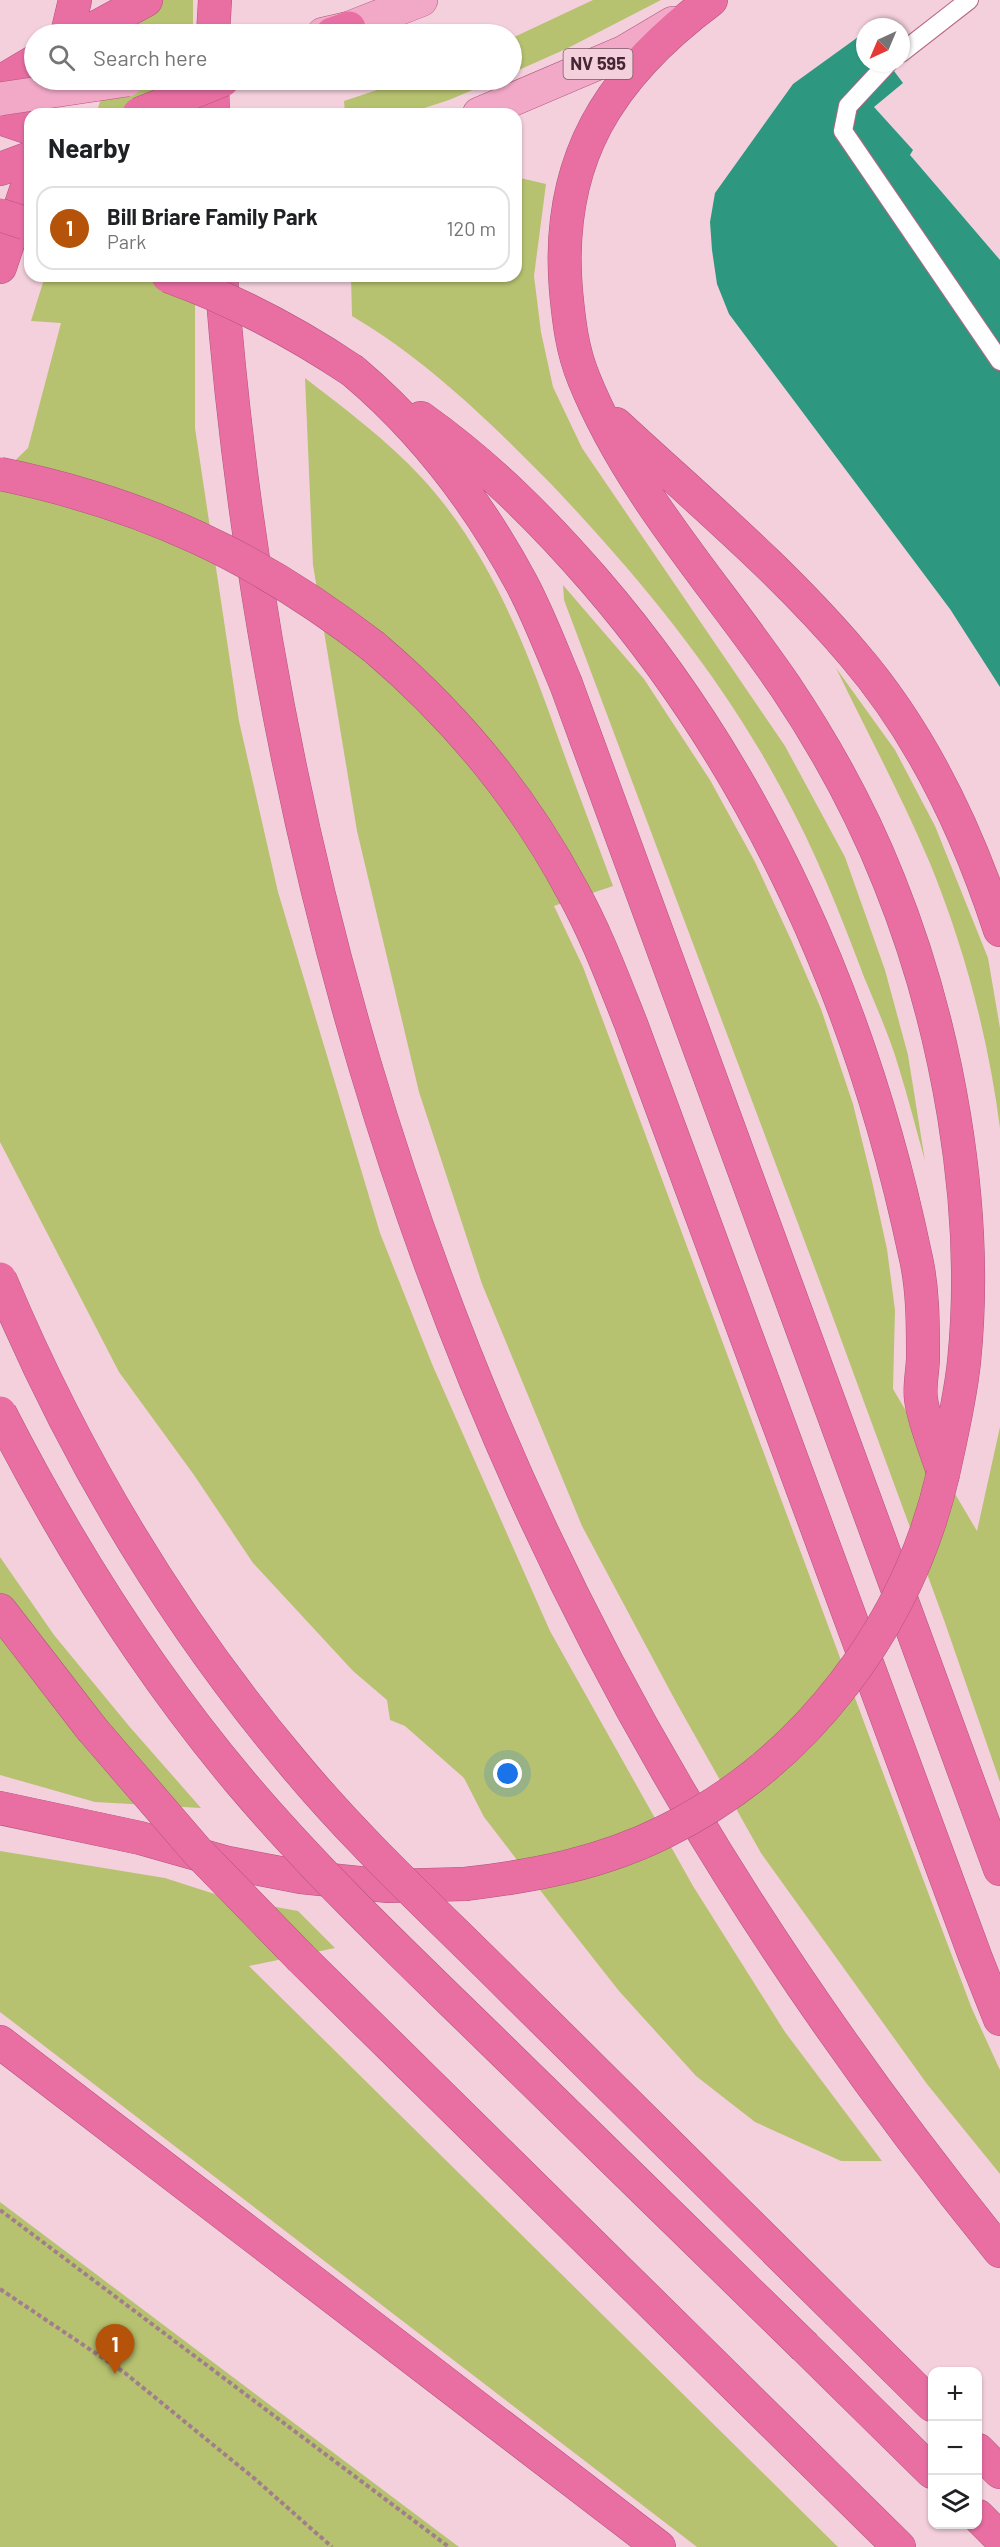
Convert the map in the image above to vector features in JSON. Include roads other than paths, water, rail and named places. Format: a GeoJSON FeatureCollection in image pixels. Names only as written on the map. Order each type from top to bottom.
{"type":"FeatureCollection","features":[{"type":"Feature","properties":{"kind":"highway"},"geometry":{"type":"LineString","coordinates":[[69,24],[75,0]]}},
{"type":"Feature","properties":{"kind":"highway"},"geometry":{"type":"LineString","coordinates":[[102,24],[146,0]]}},
{"type":"Feature","properties":{"kind":"highway"},"geometry":{"type":"LineString","coordinates":[[214,24],[215,0]]}},
{"type":"Feature","properties":{"kind":"highway"},"geometry":{"type":"LineString","coordinates":[[0,1808],[140,1838],[228,1863],[301,1877],[388,1886],[465,1884],[547,1872],[637,1844],[665,1832],[723,1799],[772,1761],[796,1740],[836,1694],[883,1624],[923,1544],[935,1511],[964,1359],[967,1285],[961,1172],[950,1097],[935,1023],[914,951],[875,847],[822,746],[782,682],[645,492],[595,404],[583,377],[569,330],[564,234],[570,195],[592,133],[615,92],[640,62],[679,24],[710,0]]}},
{"type":"Feature","properties":{"kind":"highway"},"geometry":{"type":"LineString","coordinates":[[0,82],[24,68]]}},
{"type":"Feature","properties":{"kind":"highway"},"geometry":{"type":"LineString","coordinates":[[49,108],[53,90]]}},
{"type":"Feature","properties":{"kind":"highway"},"geometry":{"type":"LineString","coordinates":[[154,108],[198,90]]}},
{"type":"Feature","properties":{"kind":"highway"},"geometry":{"type":"LineString","coordinates":[[212,90],[213,108]]}},
{"type":"Feature","properties":{"kind":"highway"},"geometry":{"type":"LineString","coordinates":[[0,118],[24,126]]}},
{"type":"Feature","properties":{"kind":"highway"},"geometry":{"type":"LineString","coordinates":[[0,169],[24,160]]}},
{"type":"Feature","properties":{"kind":"highway"},"geometry":{"type":"LineString","coordinates":[[0,267],[24,196]]}},
{"type":"Feature","properties":{"kind":"highway"},"geometry":{"type":"LineString","coordinates":[[182,282],[257,314],[312,345],[353,371],[478,461],[504,483],[563,545],[626,618],[679,688],[717,746],[762,825],[836,981],[887,1138],[916,1256],[923,1333],[921,1399],[943,1474]]}},
{"type":"Feature","properties":{"kind":"highway"},"geometry":{"type":"LineString","coordinates":[[222,282],[249,532],[280,722],[299,816],[355,1035],[400,1178],[455,1329],[540,1527],[606,1661],[680,1793],[758,1920],[836,2035],[931,2164],[1000,2251]]}},
{"type":"Feature","properties":{"kind":"highway"},"geometry":{"type":"LineString","coordinates":[[353,371],[409,424],[454,479],[510,563],[544,632],[566,684],[1000,1869]]}},
{"type":"Feature","properties":{"kind":"highway"},"geometry":{"type":"LineString","coordinates":[[595,404],[762,556],[855,656],[881,689],[942,787],[976,864],[1000,930]]}},
{"type":"Feature","properties":{"kind":"highway"},"geometry":{"type":"LineString","coordinates":[[0,474],[88,495],[130,508],[194,534],[286,584],[374,647],[427,695],[488,763],[546,845],[573,891],[596,939],[631,1024],[1000,2019]]}},
{"type":"Feature","properties":{"kind":"highway"},"geometry":{"type":"LineString","coordinates":[[0,1279],[59,1408],[121,1520],[209,1654],[293,1763],[385,1863],[928,2400]]}},
{"type":"Feature","properties":{"kind":"highway"},"geometry":{"type":"LineString","coordinates":[[0,1413],[39,1490],[120,1619],[180,1705],[248,1791],[350,1902],[928,2467]]}},
{"type":"Feature","properties":{"kind":"highway"},"geometry":{"type":"LineString","coordinates":[[0,1610],[91,1728],[205,1859],[301,1958],[899,2547]]}},
{"type":"Feature","properties":{"kind":"highway"},"geometry":{"type":"LineString","coordinates":[[0,2042],[660,2547]]}},
{"type":"Feature","properties":{"kind":"highway"},"geometry":{"type":"LineString","coordinates":[[982,2454],[1000,2472]]}},
{"type":"Feature","properties":{"kind":"highway"},"geometry":{"type":"LineString","coordinates":[[982,2520],[1000,2538]]}},
{"type":"Feature","properties":{"kind":"main road"},"geometry":{"type":"LineString","coordinates":[[356,24],[421,0]]}},
{"type":"Feature","properties":{"kind":"main road","name":"NV 595"},"geometry":{"type":"LineString","coordinates":[[493,108],[624,52],[710,0]]}},
{"type":"Feature","properties":{"kind":"main road"},"geometry":{"type":"LineString","coordinates":[[0,99],[60,90]]}},
{"type":"Feature","properties":{"kind":"lane"},"geometry":{"type":"LineString","coordinates":[[910,46],[969,0]]}},
{"type":"Feature","properties":{"kind":"lane"},"geometry":{"type":"LineString","coordinates":[[880,72],[848,106],[843,130],[1000,361]]}},
{"type":"Feature","properties":{"kind":"place","name":"Bill Briare Family Park"},"geometry":{"type":"Point","coordinates":[115,2374]}}]}
